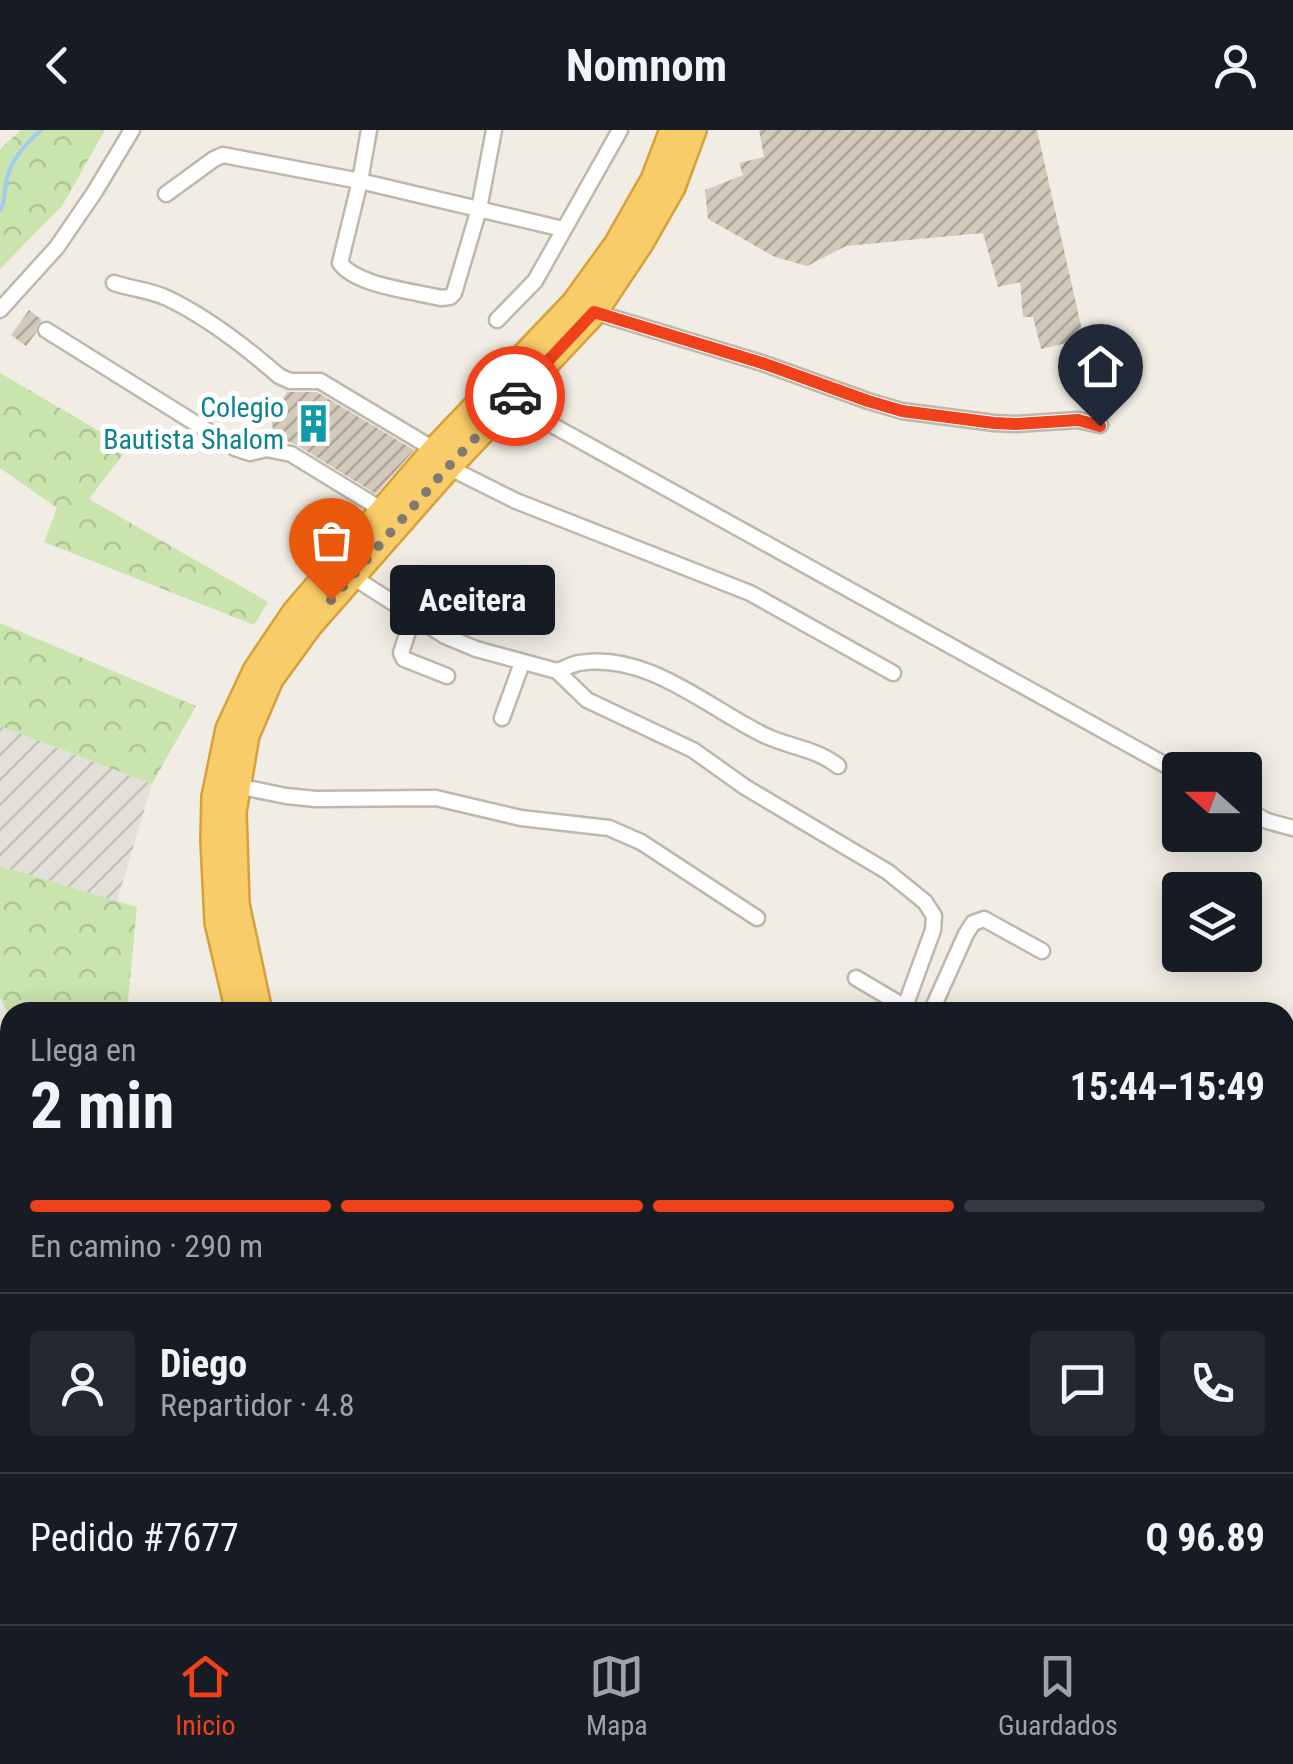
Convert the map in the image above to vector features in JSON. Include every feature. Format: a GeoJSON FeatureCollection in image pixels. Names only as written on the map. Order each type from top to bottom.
{"type":"FeatureCollection","features":[{"type":"Feature","properties":{"kind":"highway"},"geometry":{"type":"LineString","coordinates":[[256,1002],[236,904],[233,812],[246,735],[270,680],[310,624],[353,577],[442,459],[574,303],[617,245],[654,180],[673,130]]}},
{"type":"Feature","properties":{"kind":"highway"},"geometry":{"type":"LineString","coordinates":[[237,1002],[218,922],[216,797],[229,729],[256,671],[294,613],[384,512],[508,403],[594,312],[672,187],[692,130]]}},
{"type":"Feature","properties":{"kind":"street"},"geometry":{"type":"LineString","coordinates":[[0,310],[57,247],[132,130]]}},
{"type":"Feature","properties":{"kind":"street"},"geometry":{"type":"LineString","coordinates":[[369,130],[340,262],[342,268],[357,278],[442,298],[454,292],[480,209],[494,130]]}},
{"type":"Feature","properties":{"kind":"street"},"geometry":{"type":"LineString","coordinates":[[497,320],[536,281],[620,132],[601,130]]}},
{"type":"Feature","properties":{"kind":"street"},"geometry":{"type":"LineString","coordinates":[[166,194],[224,155],[360,181],[563,229]]}},
{"type":"Feature","properties":{"kind":"street"},"geometry":{"type":"LineString","coordinates":[[114,283],[170,299],[279,376],[290,381],[320,380],[442,459],[516,501],[750,593],[893,672]]}},
{"type":"Feature","properties":{"kind":"street"},"geometry":{"type":"LineString","coordinates":[[594,312],[902,411],[994,423],[1078,420],[1100,426]]}},
{"type":"Feature","properties":{"kind":"street"},"geometry":{"type":"LineString","coordinates":[[46,330],[235,448],[291,454],[384,512]]}},
{"type":"Feature","properties":{"kind":"street"},"geometry":{"type":"LineString","coordinates":[[508,403],[1162,763]]}},
{"type":"Feature","properties":{"kind":"street"},"geometry":{"type":"LineString","coordinates":[[353,577],[445,636],[476,649],[557,671],[586,700],[693,750],[745,787],[878,864],[926,902],[934,916],[933,930],[907,1002]]}},
{"type":"Feature","properties":{"kind":"street"},"geometry":{"type":"LineString","coordinates":[[413,616],[402,653],[404,660],[447,676]]}},
{"type":"Feature","properties":{"kind":"street"},"geometry":{"type":"LineString","coordinates":[[502,718],[522,663]]}},
{"type":"Feature","properties":{"kind":"street"},"geometry":{"type":"LineString","coordinates":[[557,671],[579,663],[604,663],[653,673],[770,738],[794,744],[838,766]]}},
{"type":"Feature","properties":{"kind":"street"},"geometry":{"type":"LineString","coordinates":[[237,786],[316,798],[436,798],[521,818],[610,828],[641,842],[757,918]]}},
{"type":"Feature","properties":{"kind":"street"},"geometry":{"type":"LineString","coordinates":[[1262,818],[1293,828]]}},
{"type":"Feature","properties":{"kind":"street"},"geometry":{"type":"LineString","coordinates":[[935,1002],[973,923],[984,920],[1042,951]]}},
{"type":"Feature","properties":{"kind":"street"},"geometry":{"type":"LineString","coordinates":[[856,978],[892,1002]]}},
{"type":"Feature","properties":{"kind":"shaded area"},"geometry":{"type":"Polygon","coordinates":[[[0,726],[152,784],[117,901],[0,866],[0,726]]]}},
{"type":"Feature","properties":{"kind":"green space"},"geometry":{"type":"Polygon","coordinates":[[[21,130],[105,130],[62,206],[0,269],[0,149],[21,130]]]}},
{"type":"Feature","properties":{"kind":"green space"},"geometry":{"type":"Polygon","coordinates":[[[0,373],[128,448],[89,499],[268,602],[254,625],[44,542],[57,508],[0,468],[0,373]]]}},
{"type":"Feature","properties":{"kind":"green space"},"geometry":{"type":"Polygon","coordinates":[[[0,623],[196,706],[152,784],[0,726],[0,623]]]}},
{"type":"Feature","properties":{"kind":"green space"},"geometry":{"type":"Polygon","coordinates":[[[0,866],[137,907],[128,1002],[2,1002],[0,866]]]}},
{"type":"Feature","properties":{"kind":"building"},"geometry":{"type":"Polygon","coordinates":[[[759,130],[1037,130],[1084,339],[1041,349],[1033,317],[1023,317],[1020,282],[998,287],[983,233],[846,246],[807,266],[775,257],[708,219],[705,190],[743,175],[739,163],[764,157],[759,130]]]}},
{"type":"Feature","properties":{"kind":"building"},"geometry":{"type":"Polygon","coordinates":[[[29,310],[42,320],[26,346],[11,335],[29,310]]]}},
{"type":"Feature","properties":{"kind":"building"},"geometry":{"type":"Polygon","coordinates":[[[287,392],[317,392],[414,450],[376,494],[297,445],[275,436],[273,417],[287,392]]]}},
{"type":"Feature","properties":{"kind":"waterway"},"geometry":{"type":"LineString","coordinates":[[0,210],[12,164],[41,130]]}},
{"type":"Feature","properties":{"kind":"way so far"},"geometry":{"type":"LineString","coordinates":[[331,600],[515,396]]}},
{"type":"Feature","properties":{"kind":"place","name":"Colegio Bautista Shalom"},"geometry":{"type":"Point","coordinates":[314,423]}},
{"type":"Feature","properties":{"kind":"place","name":"Aceitera"},"geometry":{"type":"Point","coordinates":[331,600]}},
{"type":"Feature","properties":{"kind":"route"},"geometry":{"type":"LineString","coordinates":[[515,396],[594,312],[902,411],[994,423],[1078,420],[1100,426]]}}]}
